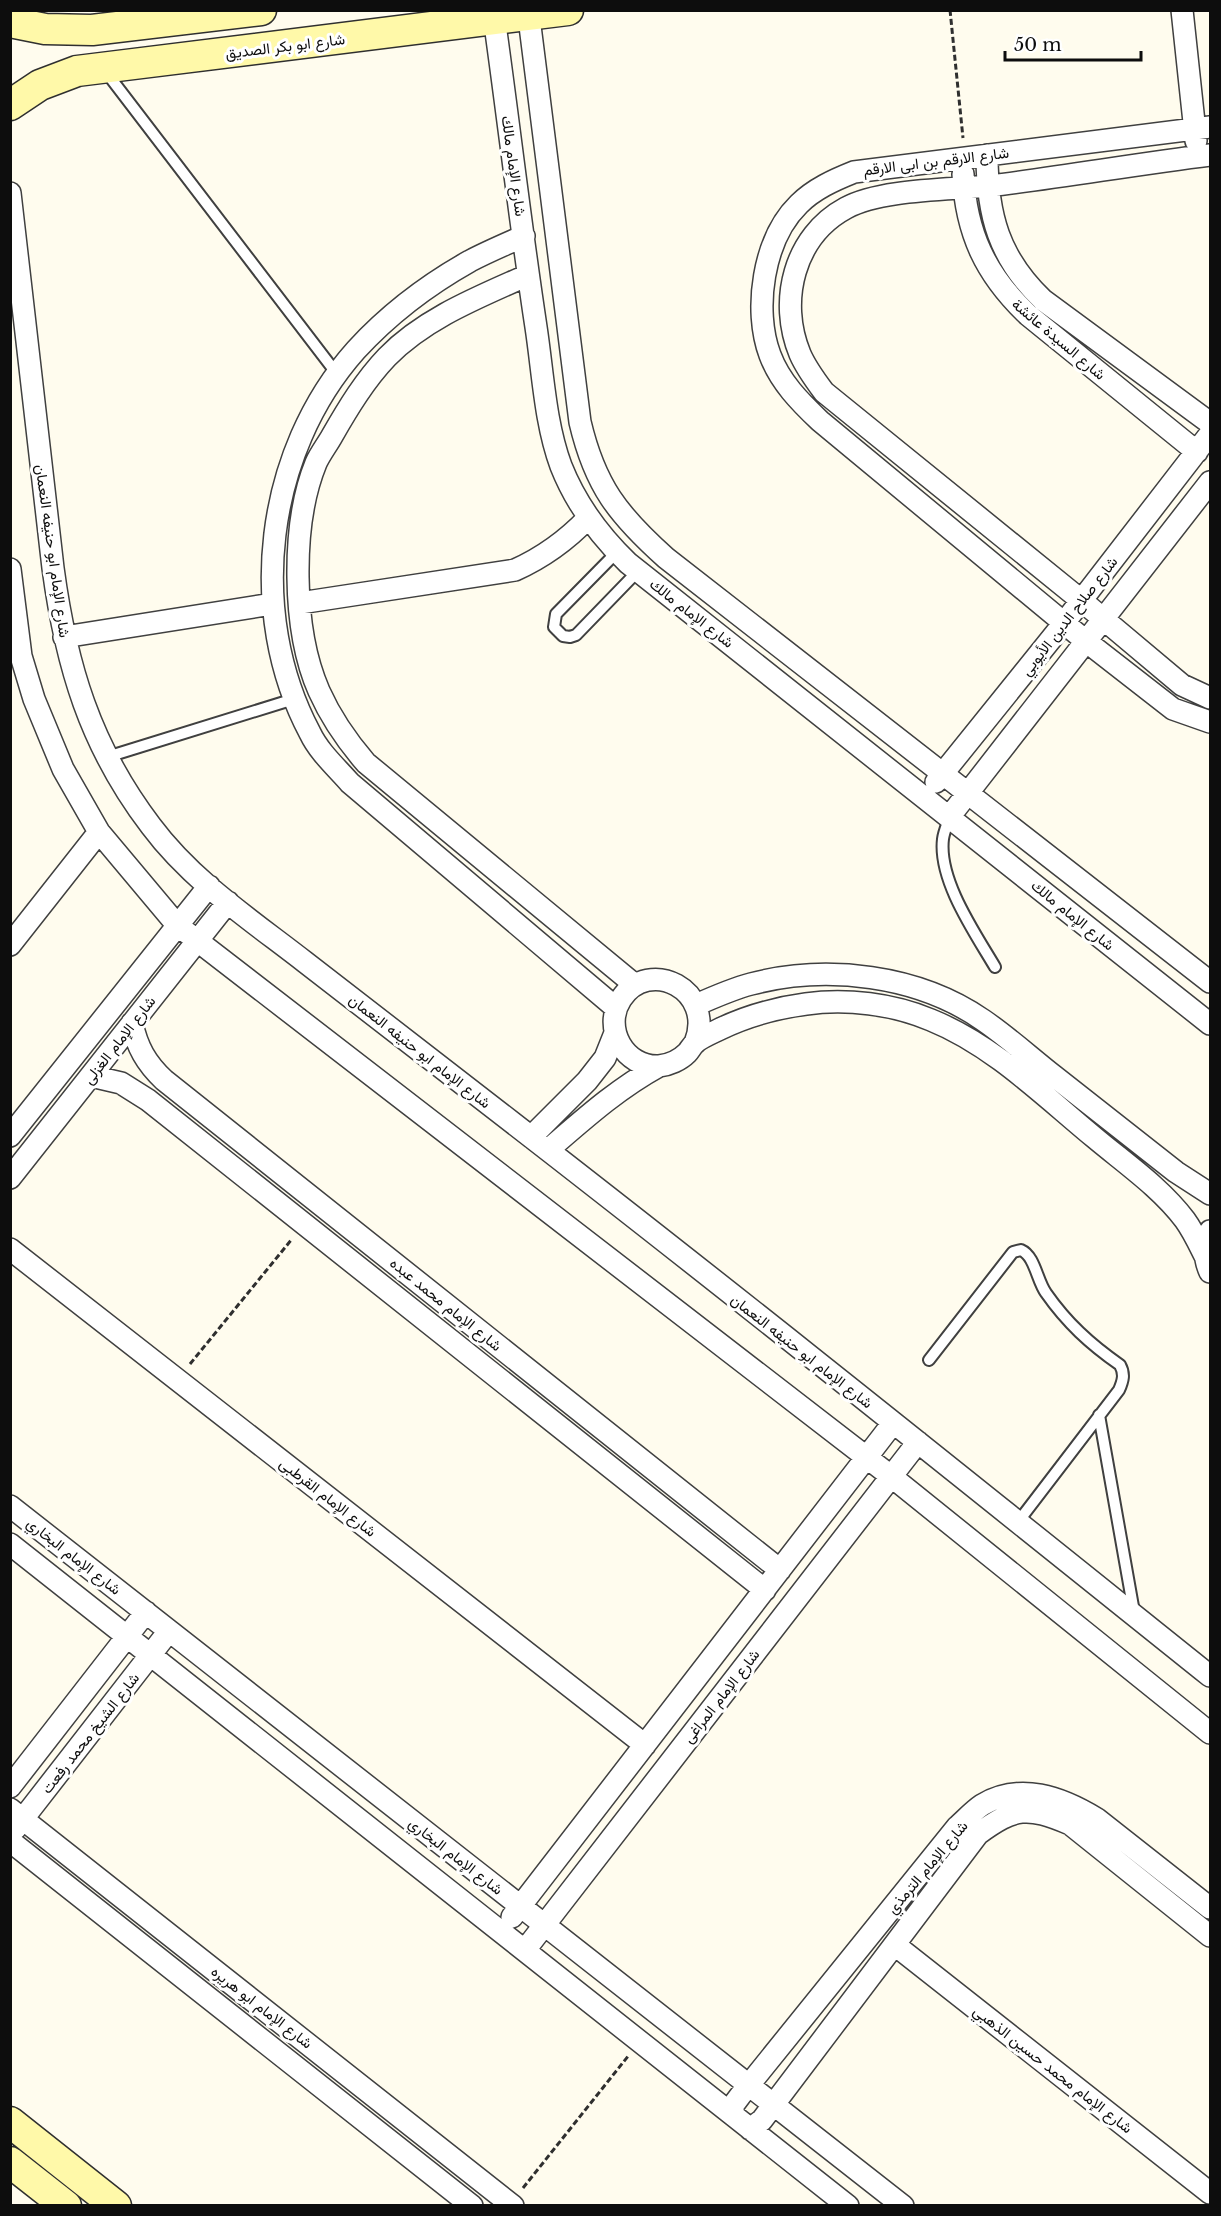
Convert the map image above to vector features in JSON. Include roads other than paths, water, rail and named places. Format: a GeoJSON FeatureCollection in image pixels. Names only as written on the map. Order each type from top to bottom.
{"type":"FeatureCollection","features":[{"type":"Feature","properties":{"kind":"street"},"geometry":{"type":"LineString","coordinates":[[10,22],[45,29],[92,30],[261,10]]}},
{"type":"Feature","properties":{"kind":"street","name":"شارع ابو بكر الصديق"},"geometry":{"type":"LineString","coordinates":[[10,105],[40,85],[77,72],[494,15],[568,10]]}},
{"type":"Feature","properties":{"kind":"street"},"geometry":{"type":"LineString","coordinates":[[1182,10],[1203,128],[1204,156]]}},
{"type":"Feature","properties":{"kind":"street","name":"شارع الإمام مالك"},"geometry":{"type":"LineString","coordinates":[[528,13],[580,422],[586,448],[596,474],[610,499],[626,521],[666,558],[1210,982]]}},
{"type":"Feature","properties":{"kind":"street","name":"شارع الإمام مالك"},"geometry":{"type":"LineString","coordinates":[[494,15],[550,424],[561,465],[588,518],[617,552],[638,571],[1210,1024]]}},
{"type":"Feature","properties":{"kind":"street","name":"شارع الارقم بن ابى الارقم"},"geometry":{"type":"LineString","coordinates":[[1203,128],[854,172],[821,186],[798,205],[773,242],[762,296],[765,338],[771,357],[784,381],[801,402],[875,467],[1087,642],[1173,709],[1210,722]]}},
{"type":"Feature","properties":{"kind":"street","name":"شارع السيدة عائشة"},"geometry":{"type":"LineString","coordinates":[[987,155],[989,203],[1002,246],[1013,267],[1027,285],[1043,300],[1210,423]]}},
{"type":"Feature","properties":{"kind":"street","name":"شارع الارقم بن ابى الارقم"},"geometry":{"type":"LineString","coordinates":[[1204,156],[987,186],[873,198],[846,207],[823,224],[805,247],[793,273],[789,301],[799,352],[810,374],[824,392],[1182,685],[1210,698]]}},
{"type":"Feature","properties":{"kind":"street","name":"شارع السيدة عائشة"},"geometry":{"type":"LineString","coordinates":[[963,158],[964,188],[973,236],[982,258],[1010,298],[1197,452]]}},
{"type":"Feature","properties":{"kind":"street","name":"شارع الإمام ابو حنيفه النعمان"},"geometry":{"type":"LineString","coordinates":[[10,193],[53,568],[64,637],[80,694],[107,757],[151,826],[178,858],[208,886],[548,1150],[1210,1676]]}},
{"type":"Feature","properties":{"kind":"street"},"geometry":{"type":"LineString","coordinates":[[524,236],[471,261],[424,290],[377,329],[337,374],[312,414],[294,452],[281,495],[273,555],[272,604],[284,669],[294,699],[310,735],[350,783],[616,1008]]}},
{"type":"Feature","properties":{"kind":"street"},"geometry":{"type":"LineString","coordinates":[[528,275],[463,305],[418,331],[387,357],[351,403],[317,463],[303,508],[299,557],[303,633],[318,689],[331,716],[347,741],[366,763],[635,985]]}},
{"type":"Feature","properties":{"kind":"street","name":"شارع صلاح الدين الأيوبي"},"geometry":{"type":"LineString","coordinates":[[925,796],[1082,601],[1210,434]]}},
{"type":"Feature","properties":{"kind":"street"},"geometry":{"type":"LineString","coordinates":[[875,467],[891,446]]}},
{"type":"Feature","properties":{"kind":"street","name":"شارع صلاح الدين الأيوبي"},"geometry":{"type":"LineString","coordinates":[[950,816],[1210,482]]}},
{"type":"Feature","properties":{"kind":"street"},"geometry":{"type":"LineString","coordinates":[[300,603],[514,570],[555,549],[588,518]]}},
{"type":"Feature","properties":{"kind":"street"},"geometry":{"type":"LineString","coordinates":[[10,569],[13,622],[21,656],[34,699],[63,769],[99,832],[177,925],[867,1458],[1210,1733]]}},
{"type":"Feature","properties":{"kind":"street"},"geometry":{"type":"LineString","coordinates":[[64,637],[272,604]]}},
{"type":"Feature","properties":{"kind":"street"},"geometry":{"type":"LineString","coordinates":[[10,945],[99,832]]}},
{"type":"Feature","properties":{"kind":"street","name":"شارع الإمام الغزلى"},"geometry":{"type":"LineString","coordinates":[[10,1136],[208,886]]}},
{"type":"Feature","properties":{"kind":"street","name":"شارع الإمام الغزلى"},"geometry":{"type":"LineString","coordinates":[[10,1178],[228,902]]}},
{"type":"Feature","properties":{"kind":"street"},"geometry":{"type":"LineString","coordinates":[[696,1005],[752,984],[811,975],[871,978],[929,993],[982,1019],[1176,1172],[1210,1194]]}},
{"type":"Feature","properties":{"kind":"street"},"geometry":{"type":"LineString","coordinates":[[659,1066],[647,1065],[626,1054],[615,1033],[616,1008],[620,999],[635,985],[646,981],[670,981],[690,995],[696,1005],[700,1024],[694,1043]]}},
{"type":"Feature","properties":{"kind":"street"},"geometry":{"type":"LineString","coordinates":[[548,1150],[610,1096],[632,1081],[659,1066],[680,1059],[694,1043],[749,1017],[809,1004],[839,1002],[869,1004],[928,1019],[956,1031],[1009,1067],[1160,1192],[1186,1221],[1208,1264]]}},
{"type":"Feature","properties":{"kind":"street","name":"شارع الإمام محمد عبده"},"geometry":{"type":"LineString","coordinates":[[132,1023],[142,1055],[164,1080],[780,1570]]}},
{"type":"Feature","properties":{"kind":"street"},"geometry":{"type":"LineString","coordinates":[[531,1137],[587,1081],[605,1058],[615,1033]]}},
{"type":"Feature","properties":{"kind":"street","name":"شارع الإمام محمد عبده"},"geometry":{"type":"LineString","coordinates":[[91,1076],[107,1079],[135,1091],[765,1590]]}},
{"type":"Feature","properties":{"kind":"street"},"geometry":{"type":"LineString","coordinates":[[1208,1264],[1206,1245],[1210,1231]]}},
{"type":"Feature","properties":{"kind":"street","name":"شارع الإمام القرطبى"},"geometry":{"type":"LineString","coordinates":[[10,1249],[645,1745]]}},
{"type":"Feature","properties":{"kind":"street"},"geometry":{"type":"LineString","coordinates":[[481,1365],[496,1344]]}},
{"type":"Feature","properties":{"kind":"street","name":"شارع الإمام المراغى"},"geometry":{"type":"LineString","coordinates":[[501,1931],[893,1423]]}},
{"type":"Feature","properties":{"kind":"street","name":"شارع الإمام المراغى"},"geometry":{"type":"LineString","coordinates":[[525,1950],[918,1442]]}},
{"type":"Feature","properties":{"kind":"street","name":"شارع الإمام البخاري"},"geometry":{"type":"LineString","coordinates":[[10,1506],[903,2205]]}},
{"type":"Feature","properties":{"kind":"street","name":"شارع الإمام البخاري"},"geometry":{"type":"LineString","coordinates":[[10,1544],[848,2205]]}},
{"type":"Feature","properties":{"kind":"street","name":"شارع الشيخ محمد رفعت"},"geometry":{"type":"LineString","coordinates":[[10,1787],[146,1612]]}},
{"type":"Feature","properties":{"kind":"street","name":"شارع الشيخ محمد رفعت"},"geometry":{"type":"LineString","coordinates":[[15,1821],[169,1631]]}},
{"type":"Feature","properties":{"kind":"street","name":"شارع الإمام الترمذي"},"geometry":{"type":"LineString","coordinates":[[732,2114],[737,2100],[749,2084],[957,1827],[980,1806],[1004,1794],[1025,1792],[1052,1797],[1077,1806],[1097,1819],[1210,1908]]}},
{"type":"Feature","properties":{"kind":"street","name":"شارع الإمام الترمذي"},"geometry":{"type":"LineString","coordinates":[[750,2129],[759,2124],[978,1834],[999,1819],[1024,1811],[1045,1814],[1070,1824],[1210,1936]]}},
{"type":"Feature","properties":{"kind":"street","name":"شارع الإمام ابو هريره"},"geometry":{"type":"LineString","coordinates":[[15,1821],[94,1875],[485,2197],[512,2205]]}},
{"type":"Feature","properties":{"kind":"street","name":"شارع الإمام ابو هريره"},"geometry":{"type":"LineString","coordinates":[[10,1840],[472,2205]]}},
{"type":"Feature","properties":{"kind":"street"},"geometry":{"type":"LineString","coordinates":[[78,1894],[94,1875]]}},
{"type":"Feature","properties":{"kind":"street"},"geometry":{"type":"LineString","coordinates":[[890,1910],[894,1920],[909,1927]]}},
{"type":"Feature","properties":{"kind":"street"},"geometry":{"type":"LineString","coordinates":[[863,1944],[876,1950],[881,1959],[880,1964]]}},
{"type":"Feature","properties":{"kind":"street","name":"شارع الإمام محمد حسين الذهبي"},"geometry":{"type":"LineString","coordinates":[[895,1945],[1210,2193]]}},
{"type":"Feature","properties":{"kind":"street"},"geometry":{"type":"LineString","coordinates":[[10,2122],[116,2205]]}},
{"type":"Feature","properties":{"kind":"street"},"geometry":{"type":"LineString","coordinates":[[10,2162],[66,2205]]}},
{"type":"Feature","properties":{"kind":"lane"},"geometry":{"type":"LineString","coordinates":[[103,68],[337,374]]}},
{"type":"Feature","properties":{"kind":"lane"},"geometry":{"type":"LineString","coordinates":[[617,552],[556,614],[554,627],[558,633],[570,637],[576,635],[638,571]]}},
{"type":"Feature","properties":{"kind":"lane"},"geometry":{"type":"LineString","coordinates":[[107,757],[294,699]]}},
{"type":"Feature","properties":{"kind":"lane"},"geometry":{"type":"LineString","coordinates":[[950,816],[943,838],[944,862],[964,912],[995,967]]}},
{"type":"Feature","properties":{"kind":"lane"},"geometry":{"type":"LineString","coordinates":[[929,1360],[1013,1252],[1021,1250],[1028,1254],[1044,1291],[1068,1321],[1090,1344],[1120,1365],[1123,1380],[1119,1390],[1018,1522]]}},
{"type":"Feature","properties":{"kind":"lane"},"geometry":{"type":"LineString","coordinates":[[1099,1415],[1135,1616]]}}]}
